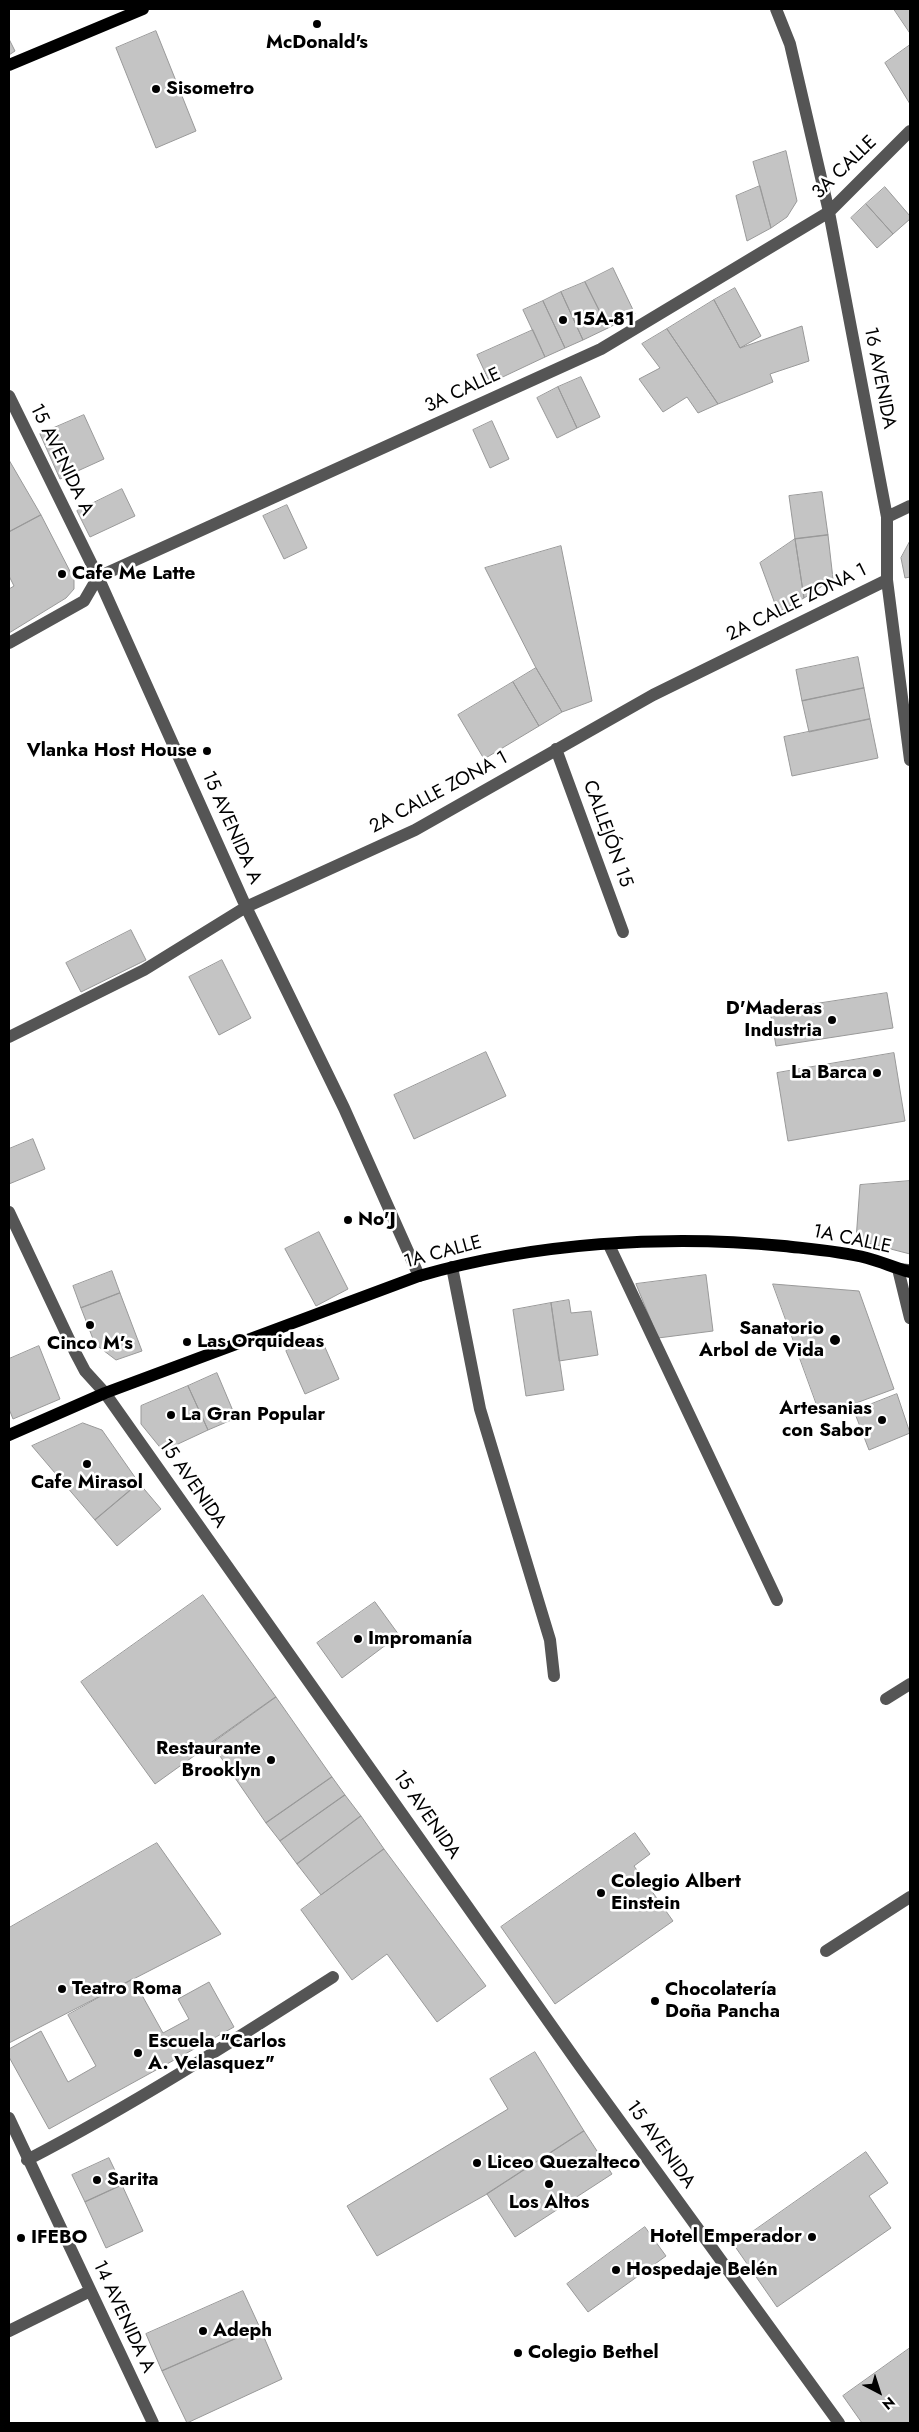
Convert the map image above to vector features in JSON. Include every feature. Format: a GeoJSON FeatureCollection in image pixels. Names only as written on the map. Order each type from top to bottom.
{"type":"FeatureCollection","features":[{"type":"Feature","properties":{"kind":"main road"},"geometry":{"type":"LineString","coordinates":[[9,64],[142,9]]}},
{"type":"Feature","properties":{"kind":"main road","name":"1A CALLE"},"geometry":{"type":"LineString","coordinates":[[9,1435],[105,1393],[419,1276],[452,1267],[542,1251],[671,1240],[732,1241],[816,1249],[866,1258],[906,1271]]}},
{"type":"Feature","properties":{"kind":"street","name":"16 AVENIDA"},"geometry":{"type":"LineString","coordinates":[[776,9],[790,44],[829,212],[887,517],[886,580],[910,760]]}},
{"type":"Feature","properties":{"kind":"street","name":"3A CALLE"},"geometry":{"type":"LineString","coordinates":[[98,577],[601,349],[829,212],[910,131]]}},
{"type":"Feature","properties":{"kind":"street","name":"15 AVENIDA A"},"geometry":{"type":"LineString","coordinates":[[9,396],[98,577],[246,907],[344,1108],[419,1276]]}},
{"type":"Feature","properties":{"kind":"street"},"geometry":{"type":"LineString","coordinates":[[887,517],[910,506]]}},
{"type":"Feature","properties":{"kind":"street"},"geometry":{"type":"LineString","coordinates":[[9,643],[84,601],[98,577]]}},
{"type":"Feature","properties":{"kind":"street","name":"2A CALLE ZONA 1"},"geometry":{"type":"LineString","coordinates":[[9,1037],[144,970],[246,907],[416,830],[653,695],[886,580]]}},
{"type":"Feature","properties":{"kind":"street","name":"CALLEJÓN 15"},"geometry":{"type":"LineString","coordinates":[[556,749],[623,932]]}},
{"type":"Feature","properties":{"kind":"street","name":"15 AVENIDA"},"geometry":{"type":"LineString","coordinates":[[9,1212],[75,1352],[86,1371],[105,1393],[580,2066],[839,2423]]}},
{"type":"Feature","properties":{"kind":"street"},"geometry":{"type":"LineString","coordinates":[[609,1245],[777,1600]]}},
{"type":"Feature","properties":{"kind":"street"},"geometry":{"type":"LineString","coordinates":[[452,1267],[480,1409],[550,1640],[554,1676]]}},
{"type":"Feature","properties":{"kind":"street"},"geometry":{"type":"LineString","coordinates":[[906,1271],[910,1318]]}},
{"type":"Feature","properties":{"kind":"street"},"geometry":{"type":"LineString","coordinates":[[886,1699],[910,1684]]}},
{"type":"Feature","properties":{"kind":"street"},"geometry":{"type":"LineString","coordinates":[[826,1951],[910,1897]]}},
{"type":"Feature","properties":{"kind":"street"},"geometry":{"type":"LineString","coordinates":[[27,2160],[82,2132],[209,2056],[333,1977]]}},
{"type":"Feature","properties":{"kind":"street","name":"14 AVENIDA A"},"geometry":{"type":"LineString","coordinates":[[9,2118],[27,2160],[153,2423]]}},
{"type":"Feature","properties":{"kind":"street"},"geometry":{"type":"LineString","coordinates":[[9,2331],[90,2292]]}},
{"type":"Feature","properties":{"kind":"building"},"geometry":{"type":"Polygon","coordinates":[[[894,9],[910,9],[910,33],[894,9]]]}},
{"type":"Feature","properties":{"kind":"building","name":"Sisometro"},"geometry":{"type":"Polygon","coordinates":[[[156,31],[196,131],[156,148],[116,48],[156,31]]]}},
{"type":"Feature","properties":{"kind":"building"},"geometry":{"type":"Polygon","coordinates":[[[9,39],[15,51],[9,55],[9,39]]]}},
{"type":"Feature","properties":{"kind":"building"},"geometry":{"type":"Polygon","coordinates":[[[910,45],[910,104],[885,63],[910,45]]]}},
{"type":"Feature","properties":{"kind":"building"},"geometry":{"type":"Polygon","coordinates":[[[786,151],[797,201],[787,217],[771,228],[753,162],[786,151]]]}},
{"type":"Feature","properties":{"kind":"building"},"geometry":{"type":"Polygon","coordinates":[[[760,186],[771,228],[747,241],[736,196],[760,186]]]}},
{"type":"Feature","properties":{"kind":"building"},"geometry":{"type":"Polygon","coordinates":[[[885,187],[910,216],[910,219],[893,234],[866,204],[885,187]]]}},
{"type":"Feature","properties":{"kind":"building"},"geometry":{"type":"Polygon","coordinates":[[[866,204],[893,234],[877,248],[851,218],[866,204]]]}},
{"type":"Feature","properties":{"kind":"building"},"geometry":{"type":"Polygon","coordinates":[[[613,268],[635,314],[608,328],[585,282],[613,268]]]}},
{"type":"Feature","properties":{"kind":"building"},"geometry":{"type":"Polygon","coordinates":[[[585,282],[608,328],[583,340],[561,292],[585,282]]]}},
{"type":"Feature","properties":{"kind":"building"},"geometry":{"type":"Polygon","coordinates":[[[735,288],[761,336],[740,348],[714,300],[735,288]]]}},
{"type":"Feature","properties":{"kind":"building","name":"15A-81"},"geometry":{"type":"Polygon","coordinates":[[[561,292],[583,340],[565,348],[543,301],[561,292]]]}},
{"type":"Feature","properties":{"kind":"building"},"geometry":{"type":"Polygon","coordinates":[[[714,300],[740,348],[802,326],[809,361],[770,374],[773,382],[718,404],[667,329],[714,300]]]}},
{"type":"Feature","properties":{"kind":"building"},"geometry":{"type":"Polygon","coordinates":[[[543,301],[565,348],[545,357],[523,310],[543,301]]]}},
{"type":"Feature","properties":{"kind":"building"},"geometry":{"type":"Polygon","coordinates":[[[667,329],[718,404],[698,413],[687,397],[663,412],[639,379],[660,368],[642,344],[667,329]]]}},
{"type":"Feature","properties":{"kind":"building"},"geometry":{"type":"Polygon","coordinates":[[[533,330],[545,357],[490,383],[477,355],[533,330]]]}},
{"type":"Feature","properties":{"kind":"building"},"geometry":{"type":"Polygon","coordinates":[[[581,377],[600,417],[577,428],[558,387],[581,377]]]}},
{"type":"Feature","properties":{"kind":"building"},"geometry":{"type":"Polygon","coordinates":[[[558,387],[577,428],[557,438],[537,398],[558,387]]]}},
{"type":"Feature","properties":{"kind":"building"},"geometry":{"type":"Polygon","coordinates":[[[84,415],[104,459],[60,479],[40,434],[84,415]]]}},
{"type":"Feature","properties":{"kind":"building"},"geometry":{"type":"Polygon","coordinates":[[[492,421],[509,459],[490,468],[473,430],[492,421]]]}},
{"type":"Feature","properties":{"kind":"building"},"geometry":{"type":"Polygon","coordinates":[[[9,460],[41,515],[9,532],[9,460]]]}},
{"type":"Feature","properties":{"kind":"building"},"geometry":{"type":"Polygon","coordinates":[[[122,489],[135,516],[90,537],[77,511],[122,489]]]}},
{"type":"Feature","properties":{"kind":"building"},"geometry":{"type":"Polygon","coordinates":[[[822,492],[828,535],[795,539],[789,496],[822,492]]]}},
{"type":"Feature","properties":{"kind":"building"},"geometry":{"type":"Polygon","coordinates":[[[287,505],[307,548],[284,559],[263,516],[287,505]]]}},
{"type":"Feature","properties":{"kind":"building"},"geometry":{"type":"Polygon","coordinates":[[[41,515],[74,579],[74,589],[66,598],[9,633],[9,589],[14,586],[9,576],[9,532],[41,515]]]}},
{"type":"Feature","properties":{"kind":"building"},"geometry":{"type":"Polygon","coordinates":[[[828,535],[833,579],[804,598],[795,539],[828,535]]]}},
{"type":"Feature","properties":{"kind":"building"},"geometry":{"type":"Polygon","coordinates":[[[795,539],[804,598],[778,612],[760,563],[795,539]]]}},
{"type":"Feature","properties":{"kind":"building"},"geometry":{"type":"Polygon","coordinates":[[[910,541],[910,577],[905,578],[901,558],[910,541]]]}},
{"type":"Feature","properties":{"kind":"building"},"geometry":{"type":"Polygon","coordinates":[[[561,546],[592,701],[562,712],[536,668],[485,568],[561,546]]]}},
{"type":"Feature","properties":{"kind":"building"},"geometry":{"type":"Polygon","coordinates":[[[858,657],[864,688],[802,701],[796,670],[858,657]]]}},
{"type":"Feature","properties":{"kind":"building"},"geometry":{"type":"Polygon","coordinates":[[[536,668],[562,712],[539,726],[513,682],[536,668]]]}},
{"type":"Feature","properties":{"kind":"building"},"geometry":{"type":"Polygon","coordinates":[[[513,682],[539,726],[484,759],[458,715],[513,682]]]}},
{"type":"Feature","properties":{"kind":"building"},"geometry":{"type":"Polygon","coordinates":[[[864,688],[870,719],[809,732],[802,701],[864,688]]]}},
{"type":"Feature","properties":{"kind":"building"},"geometry":{"type":"Polygon","coordinates":[[[870,719],[878,758],[792,776],[784,737],[870,719]]]}},
{"type":"Feature","properties":{"kind":"building"},"geometry":{"type":"Polygon","coordinates":[[[131,930],[146,960],[81,992],[66,963],[131,930]]]}},
{"type":"Feature","properties":{"kind":"building"},"geometry":{"type":"Polygon","coordinates":[[[222,960],[251,1018],[219,1035],[189,977],[222,960]]]}},
{"type":"Feature","properties":{"kind":"building","name":"D'Maderas Industria"},"geometry":{"type":"Polygon","coordinates":[[[887,993],[893,1028],[776,1046],[770,1011],[887,993]]]}},
{"type":"Feature","properties":{"kind":"building"},"geometry":{"type":"Polygon","coordinates":[[[486,1052],[506,1096],[414,1139],[394,1095],[486,1052]]]}},
{"type":"Feature","properties":{"kind":"building"},"geometry":{"type":"Polygon","coordinates":[[[894,1053],[905,1121],[788,1141],[777,1073],[894,1053]]]}},
{"type":"Feature","properties":{"kind":"building"},"geometry":{"type":"Polygon","coordinates":[[[33,1139],[45,1169],[9,1184],[9,1149],[33,1139]]]}},
{"type":"Feature","properties":{"kind":"building"},"geometry":{"type":"Polygon","coordinates":[[[910,1181],[910,1254],[856,1240],[860,1185],[910,1181]]]}},
{"type":"Feature","properties":{"kind":"building"},"geometry":{"type":"Polygon","coordinates":[[[319,1232],[348,1289],[316,1306],[285,1249],[319,1232]]]}},
{"type":"Feature","properties":{"kind":"building"},"geometry":{"type":"Polygon","coordinates":[[[112,1271],[120,1293],[81,1308],[73,1286],[112,1271]]]}},
{"type":"Feature","properties":{"kind":"building"},"geometry":{"type":"Polygon","coordinates":[[[706,1275],[713,1331],[658,1338],[636,1284],[706,1275]]]}},
{"type":"Feature","properties":{"kind":"building","name":"Sanatorio Arbol de Vida"},"geometry":{"type":"Polygon","coordinates":[[[773,1284],[859,1291],[894,1389],[821,1416],[773,1284]]]}},
{"type":"Feature","properties":{"kind":"building"},"geometry":{"type":"Polygon","coordinates":[[[120,1293],[142,1351],[116,1360],[95,1344],[81,1308],[120,1293]]]}},
{"type":"Feature","properties":{"kind":"building"},"geometry":{"type":"Polygon","coordinates":[[[569,1300],[571,1313],[591,1311],[598,1355],[559,1361],[551,1303],[569,1300]]]}},
{"type":"Feature","properties":{"kind":"building"},"geometry":{"type":"Polygon","coordinates":[[[551,1303],[564,1390],[526,1396],[513,1310],[551,1303]]]}},
{"type":"Feature","properties":{"kind":"building"},"geometry":{"type":"Polygon","coordinates":[[[320,1336],[339,1379],[305,1394],[286,1351],[320,1336]]]}},
{"type":"Feature","properties":{"kind":"building"},"geometry":{"type":"Polygon","coordinates":[[[39,1346],[60,1399],[13,1419],[9,1409],[9,1359],[39,1346]]]}},
{"type":"Feature","properties":{"kind":"building"},"geometry":{"type":"Polygon","coordinates":[[[217,1373],[236,1418],[208,1430],[188,1386],[217,1373]]]}},
{"type":"Feature","properties":{"kind":"building","name":"La Gran Popular"},"geometry":{"type":"Polygon","coordinates":[[[188,1386],[208,1430],[163,1451],[141,1424],[141,1406],[188,1386]]]}},
{"type":"Feature","properties":{"kind":"building","name":"Artesanias con Sabor"},"geometry":{"type":"Polygon","coordinates":[[[897,1394],[910,1433],[869,1450],[854,1411],[897,1394]]]}},
{"type":"Feature","properties":{"kind":"building","name":"Cafe Mirasol"},"geometry":{"type":"Polygon","coordinates":[[[83,1423],[102,1430],[139,1483],[95,1520],[32,1446],[83,1423]]]}},
{"type":"Feature","properties":{"kind":"building"},"geometry":{"type":"Polygon","coordinates":[[[139,1483],[161,1509],[117,1546],[95,1520],[139,1483]]]}},
{"type":"Feature","properties":{"kind":"building"},"geometry":{"type":"Polygon","coordinates":[[[203,1595],[276,1697],[155,1784],[81,1682],[203,1595]]]}},
{"type":"Feature","properties":{"kind":"building","name":"Impromanía"},"geometry":{"type":"Polygon","coordinates":[[[375,1602],[399,1635],[342,1678],[317,1643],[375,1602]]]}},
{"type":"Feature","properties":{"kind":"building","name":"Restaurante Brooklyn"},"geometry":{"type":"Polygon","coordinates":[[[276,1697],[332,1777],[266,1823],[211,1743],[276,1697]]]}},
{"type":"Feature","properties":{"kind":"building"},"geometry":{"type":"Polygon","coordinates":[[[332,1777],[345,1795],[280,1841],[266,1823],[332,1777]]]}},
{"type":"Feature","properties":{"kind":"building"},"geometry":{"type":"Polygon","coordinates":[[[345,1795],[361,1816],[297,1864],[280,1841],[345,1795]]]}},
{"type":"Feature","properties":{"kind":"building"},"geometry":{"type":"Polygon","coordinates":[[[361,1816],[384,1849],[321,1895],[297,1864],[361,1816]]]}},
{"type":"Feature","properties":{"kind":"building","name":"Colegio Albert Einstein"},"geometry":{"type":"Polygon","coordinates":[[[635,1833],[650,1854],[634,1866],[673,1921],[555,2004],[501,1927],[635,1833]]]}},
{"type":"Feature","properties":{"kind":"building","name":"Teatro Roma"},"geometry":{"type":"Polygon","coordinates":[[[157,1843],[221,1934],[9,2043],[9,1928],[157,1843]]]}},
{"type":"Feature","properties":{"kind":"building"},"geometry":{"type":"Polygon","coordinates":[[[384,1849],[486,1986],[437,2022],[387,1954],[352,1980],[301,1910],[384,1849]]]}},
{"type":"Feature","properties":{"kind":"building","name":"Escuela \"Carlos A. Velasquez\""},"geometry":{"type":"Polygon","coordinates":[[[133,1979],[163,2033],[189,2019],[178,1999],[209,1982],[234,2027],[49,2129],[9,2057],[9,2049],[41,2031],[68,2082],[96,2066],[68,2015],[133,1979]]]}},
{"type":"Feature","properties":{"kind":"building","name":"Liceo Quezalteco"},"geometry":{"type":"Polygon","coordinates":[[[535,2052],[584,2131],[487,2194],[377,2256],[347,2206],[508,2109],[490,2079],[535,2052]]]}},
{"type":"Feature","properties":{"kind":"building","name":"Los Altos"},"geometry":{"type":"Polygon","coordinates":[[[584,2131],[612,2174],[515,2237],[487,2194],[584,2131]]]}},
{"type":"Feature","properties":{"kind":"building","name":"Hotel Emperador"},"geometry":{"type":"Polygon","coordinates":[[[866,2152],[888,2183],[869,2196],[891,2228],[777,2307],[734,2245],[866,2152]]]}},
{"type":"Feature","properties":{"kind":"building","name":"Sarita"},"geometry":{"type":"Polygon","coordinates":[[[109,2158],[122,2185],[85,2202],[72,2175],[109,2158]]]}},
{"type":"Feature","properties":{"kind":"building"},"geometry":{"type":"Polygon","coordinates":[[[122,2185],[143,2231],[106,2248],[85,2202],[122,2185]]]}},
{"type":"Feature","properties":{"kind":"building","name":"Hospedaje Belén"},"geometry":{"type":"Polygon","coordinates":[[[645,2227],[666,2256],[588,2312],[567,2284],[645,2227]]]}},
{"type":"Feature","properties":{"kind":"building","name":"Adeph"},"geometry":{"type":"Polygon","coordinates":[[[243,2291],[260,2328],[162,2371],[146,2334],[243,2291]]]}},
{"type":"Feature","properties":{"kind":"building"},"geometry":{"type":"Polygon","coordinates":[[[260,2328],[282,2379],[187,2423],[162,2371],[260,2328]]]}},
{"type":"Feature","properties":{"kind":"building"},"geometry":{"type":"Polygon","coordinates":[[[910,2348],[910,2423],[862,2423],[843,2396],[910,2348]]]}},
{"type":"Feature","properties":{"kind":"place","name":"McDonald's"},"geometry":{"type":"Point","coordinates":[317,24]}},
{"type":"Feature","properties":{"kind":"place","name":"Sisometro"},"geometry":{"type":"Point","coordinates":[156,89]}},
{"type":"Feature","properties":{"kind":"place","name":"15A-81"},"geometry":{"type":"Point","coordinates":[563,320]}},
{"type":"Feature","properties":{"kind":"place","name":"Cafe Me Latte"},"geometry":{"type":"Point","coordinates":[62,574]}},
{"type":"Feature","properties":{"kind":"place","name":"Vlanka Host House"},"geometry":{"type":"Point","coordinates":[207,751]}},
{"type":"Feature","properties":{"kind":"place","name":"D'Maderas Industria"},"geometry":{"type":"Point","coordinates":[832,1020]}},
{"type":"Feature","properties":{"kind":"place","name":"La Barca"},"geometry":{"type":"Point","coordinates":[877,1073]}},
{"type":"Feature","properties":{"kind":"place","name":"No'J"},"geometry":{"type":"Point","coordinates":[348,1220]}},
{"type":"Feature","properties":{"kind":"place","name":"Cinco M’s"},"geometry":{"type":"Point","coordinates":[90,1325]}},
{"type":"Feature","properties":{"kind":"place","name":"Sanatorio Arbol de Vida"},"geometry":{"type":"Point","coordinates":[835,1340]}},
{"type":"Feature","properties":{"kind":"place","name":"Las Orquideas"},"geometry":{"type":"Point","coordinates":[187,1342]}},
{"type":"Feature","properties":{"kind":"place","name":"La Gran Popular"},"geometry":{"type":"Point","coordinates":[171,1415]}},
{"type":"Feature","properties":{"kind":"place","name":"Artesanias con Sabor"},"geometry":{"type":"Point","coordinates":[882,1420]}},
{"type":"Feature","properties":{"kind":"place","name":"Cafe Mirasol"},"geometry":{"type":"Point","coordinates":[87,1464]}},
{"type":"Feature","properties":{"kind":"place","name":"Impromanía"},"geometry":{"type":"Point","coordinates":[358,1639]}},
{"type":"Feature","properties":{"kind":"place","name":"Restaurante Brooklyn"},"geometry":{"type":"Point","coordinates":[271,1760]}},
{"type":"Feature","properties":{"kind":"place","name":"Colegio Albert Einstein"},"geometry":{"type":"Point","coordinates":[601,1893]}},
{"type":"Feature","properties":{"kind":"place","name":"Teatro Roma"},"geometry":{"type":"Point","coordinates":[62,1989]}},
{"type":"Feature","properties":{"kind":"place","name":"Chocolatería Doña Pancha"},"geometry":{"type":"Point","coordinates":[655,2001]}},
{"type":"Feature","properties":{"kind":"place","name":"Escuela \"Carlos A. Velasquez\""},"geometry":{"type":"Point","coordinates":[138,2053]}},
{"type":"Feature","properties":{"kind":"place","name":"Liceo Quezalteco"},"geometry":{"type":"Point","coordinates":[477,2163]}},
{"type":"Feature","properties":{"kind":"place","name":"Sarita"},"geometry":{"type":"Point","coordinates":[97,2180]}},
{"type":"Feature","properties":{"kind":"place","name":"Los Altos"},"geometry":{"type":"Point","coordinates":[549,2184]}},
{"type":"Feature","properties":{"kind":"place","name":"Hotel Emperador"},"geometry":{"type":"Point","coordinates":[812,2237]}},
{"type":"Feature","properties":{"kind":"place","name":"IFEBO"},"geometry":{"type":"Point","coordinates":[21,2238]}},
{"type":"Feature","properties":{"kind":"place","name":"Hospedaje Belén"},"geometry":{"type":"Point","coordinates":[616,2270]}},
{"type":"Feature","properties":{"kind":"place","name":"Adeph"},"geometry":{"type":"Point","coordinates":[203,2331]}},
{"type":"Feature","properties":{"kind":"place","name":"Colegio Bethel"},"geometry":{"type":"Point","coordinates":[518,2353]}}]}
